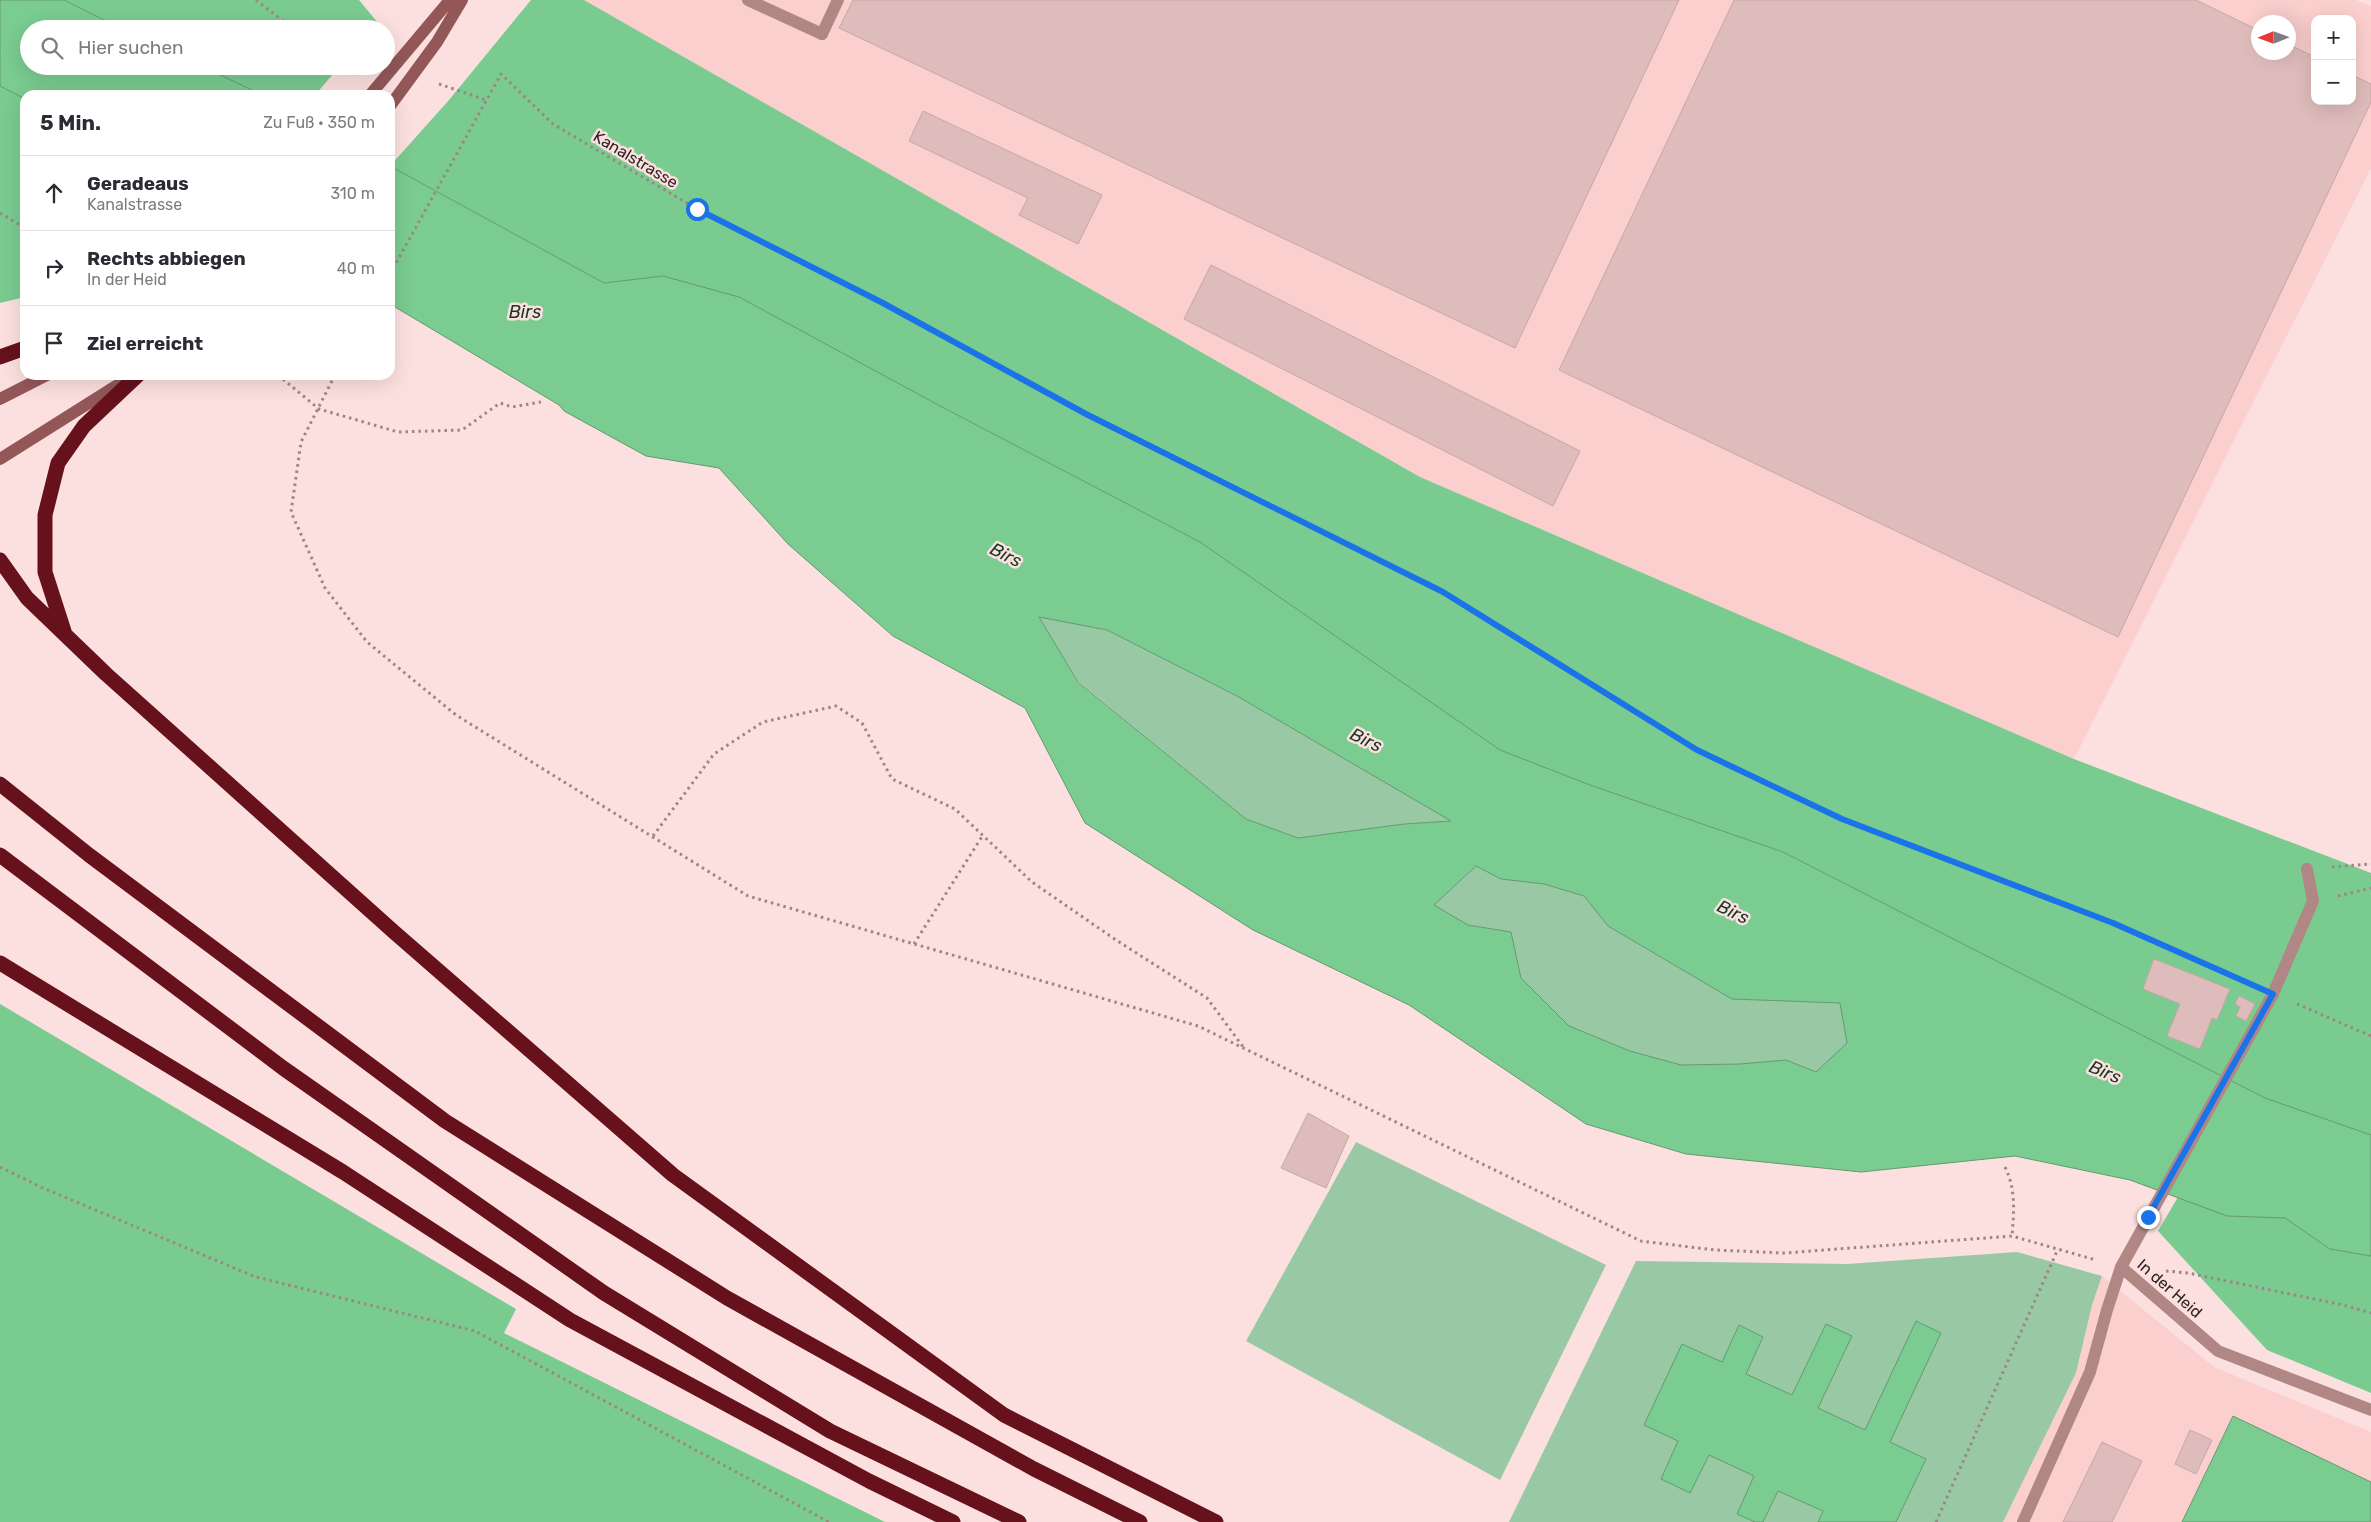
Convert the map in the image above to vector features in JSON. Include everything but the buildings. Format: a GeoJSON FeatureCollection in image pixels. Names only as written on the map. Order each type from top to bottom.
{"type":"FeatureCollection","features":[{"type":"Feature","properties":{"kind":"highway"},"geometry":{"type":"LineString","coordinates":[[0,357],[20,350]]}},
{"type":"Feature","properties":{"kind":"highway"},"geometry":{"type":"LineString","coordinates":[[64,632],[45,572],[46,515],[58,463],[84,426],[133,380]]}},
{"type":"Feature","properties":{"kind":"highway"},"geometry":{"type":"LineString","coordinates":[[0,560],[27,598],[106,674],[394,932],[673,1175],[1004,1415],[1216,1522]]}},
{"type":"Feature","properties":{"kind":"highway"},"geometry":{"type":"LineString","coordinates":[[0,784],[89,855],[445,1121],[727,1298],[1034,1470],[1140,1522]]}},
{"type":"Feature","properties":{"kind":"highway"},"geometry":{"type":"LineString","coordinates":[[0,855],[283,1068],[604,1293],[830,1431],[1020,1522]]}},
{"type":"Feature","properties":{"kind":"highway"},"geometry":{"type":"LineString","coordinates":[[0,963],[343,1172],[570,1320],[869,1481],[952,1522]]}},
{"type":"Feature","properties":{"kind":"main road"},"geometry":{"type":"LineString","coordinates":[[395,65],[450,0]]}},
{"type":"Feature","properties":{"kind":"main road"},"geometry":{"type":"LineString","coordinates":[[395,99],[438,42],[462,0]]}},
{"type":"Feature","properties":{"kind":"main road"},"geometry":{"type":"LineString","coordinates":[[374,90],[387,75]]}},
{"type":"Feature","properties":{"kind":"main road"},"geometry":{"type":"LineString","coordinates":[[0,399],[37,380]]}},
{"type":"Feature","properties":{"kind":"main road"},"geometry":{"type":"LineString","coordinates":[[0,459],[126,380]]}},
{"type":"Feature","properties":{"kind":"street"},"geometry":{"type":"LineString","coordinates":[[748,0],[822,34],[838,0]]}},
{"type":"Feature","properties":{"kind":"street"},"geometry":{"type":"LineString","coordinates":[[2307,869],[2313,901]]}},
{"type":"Feature","properties":{"kind":"street","name":"In der Heid"},"geometry":{"type":"LineString","coordinates":[[2313,901],[2273,994],[2121,1267],[2218,1351],[2371,1410]]}},
{"type":"Feature","properties":{"kind":"street"},"geometry":{"type":"LineString","coordinates":[[2023,1522],[2090,1372],[2121,1267]]}},
{"type":"Feature","properties":{"kind":"path"},"geometry":{"type":"LineString","coordinates":[[256,0],[282,20]]}},
{"type":"Feature","properties":{"kind":"path","name":"Kanalstrasse"},"geometry":{"type":"LineString","coordinates":[[395,265],[501,74],[553,124],[697,209],[881,302],[1086,414],[1443,592],[1697,750],[1842,819],[2113,923],[2371,1036]]}},
{"type":"Feature","properties":{"kind":"path"},"geometry":{"type":"LineString","coordinates":[[0,213],[20,225]]}},
{"type":"Feature","properties":{"kind":"path"},"geometry":{"type":"LineString","coordinates":[[284,380],[319,409],[398,432],[462,430],[500,403],[512,407],[541,402]]}},
{"type":"Feature","properties":{"kind":"path"},"geometry":{"type":"LineString","coordinates":[[333,380],[301,442],[291,512],[325,588],[367,642],[456,715],[748,896],[1198,1026],[1641,1241],[1715,1250],[1784,1253],[2012,1236],[2121,1267],[2188,1273],[2343,1305],[2371,1313]]}},
{"type":"Feature","properties":{"kind":"path"},"geometry":{"type":"LineString","coordinates":[[653,836],[714,754],[763,722],[836,706],[862,723],[892,779],[955,809],[1032,882],[1116,940],[1207,998],[1245,1048]]}},
{"type":"Feature","properties":{"kind":"path"},"geometry":{"type":"LineString","coordinates":[[914,944],[983,835]]}},
{"type":"Feature","properties":{"kind":"path"},"geometry":{"type":"LineString","coordinates":[[2307,869],[2371,864]]}},
{"type":"Feature","properties":{"kind":"path"},"geometry":{"type":"LineString","coordinates":[[2313,901],[2371,888]]}},
{"type":"Feature","properties":{"kind":"path"},"geometry":{"type":"LineString","coordinates":[[0,1167],[45,1189],[256,1277],[475,1331],[829,1522]]}},
{"type":"Feature","properties":{"kind":"path"},"geometry":{"type":"LineString","coordinates":[[2005,1167],[2011,1179],[2013,1192],[2012,1236]]}},
{"type":"Feature","properties":{"kind":"path"},"geometry":{"type":"LineString","coordinates":[[1936,1522],[2058,1249]]}},
{"type":"Feature","properties":{"kind":"shaded area"},"geometry":{"type":"Polygon","coordinates":[[[64,0],[359,0],[376,20],[104,20],[64,0]]]}},
{"type":"Feature","properties":{"kind":"shaded area"},"geometry":{"type":"Polygon","coordinates":[[[531,0],[584,0],[1420,477],[2074,759],[2371,873],[2371,1135],[2265,1098],[1783,852],[1590,785],[1500,750],[1200,542],[739,298],[663,276],[604,283],[395,169],[395,160],[449,100],[531,0]]]}},
{"type":"Feature","properties":{"kind":"shaded area"},"geometry":{"type":"Polygon","coordinates":[[[584,0],[2356,0],[2371,6],[2371,168],[2074,759],[1420,477],[584,0]]]}},
{"type":"Feature","properties":{"kind":"shaded area"},"geometry":{"type":"Polygon","coordinates":[[[221,75],[332,75],[319,90],[252,90],[221,75]]]}},
{"type":"Feature","properties":{"kind":"shaded area"},"geometry":{"type":"Polygon","coordinates":[[[0,86],[20,96],[20,298],[0,303],[0,86]]]}},
{"type":"Feature","properties":{"kind":"shaded area"},"geometry":{"type":"Polygon","coordinates":[[[1038,616],[1107,630],[1237,696],[1452,821],[1404,824],[1298,838],[1246,819],[1078,681],[1038,616]]]}},
{"type":"Feature","properties":{"kind":"shaded area"},"geometry":{"type":"Polygon","coordinates":[[[1476,866],[1501,879],[1544,884],[1584,896],[1608,926],[1732,999],[1840,1003],[1848,1043],[1816,1072],[1786,1060],[1740,1064],[1681,1065],[1630,1051],[1568,1026],[1521,978],[1511,932],[1468,925],[1434,905],[1476,866]]]}},
{"type":"Feature","properties":{"kind":"shaded area"},"geometry":{"type":"Polygon","coordinates":[[[0,1004],[516,1309],[504,1333],[885,1522],[0,1522],[0,1004]]]}},
{"type":"Feature","properties":{"kind":"shaded area"},"geometry":{"type":"Polygon","coordinates":[[[1356,1142],[1606,1265],[1500,1480],[1246,1341],[1356,1142]]]}},
{"type":"Feature","properties":{"kind":"shaded area"},"geometry":{"type":"Polygon","coordinates":[[[2178,1197],[2227,1216],[2285,1218],[2330,1249],[2371,1256],[2371,1393],[2267,1350],[2158,1231],[2178,1197]]]}},
{"type":"Feature","properties":{"kind":"shaded area"},"geometry":{"type":"Polygon","coordinates":[[[2017,1252],[2102,1276],[2092,1305],[2076,1373],[2003,1522],[1509,1522],[1636,1261],[1847,1264],[2017,1252]]]}},
{"type":"Feature","properties":{"kind":"shaded area"},"geometry":{"type":"Polygon","coordinates":[[[2102,1276],[2214,1367],[2371,1432],[2371,1522],[2003,1522],[2076,1373],[2092,1305],[2102,1276]]]}},
{"type":"Feature","properties":{"kind":"water"},"geometry":{"type":"Polygon","coordinates":[[[0,0],[64,0],[104,20],[20,20],[20,75],[221,75],[252,90],[20,90],[20,96],[0,86],[0,0]]]}},
{"type":"Feature","properties":{"kind":"water","name":"Birs"},"geometry":{"type":"Polygon","coordinates":[[[395,169],[604,283],[663,276],[739,297],[942,407],[1200,542],[1500,750],[1590,785],[1783,852],[2265,1098],[2371,1135],[2371,1256],[2330,1249],[2285,1218],[2227,1216],[2130,1180],[2015,1156],[1861,1172],[1686,1154],[1586,1124],[1409,1005],[1253,930],[1085,823],[1025,708],[893,636],[788,544],[719,468],[646,456],[564,411],[559,405],[395,307],[395,169]],[[1039,617],[1078,682],[1246,819],[1298,838],[1404,824],[1451,821],[1237,696],[1107,630],[1039,617]],[[1476,866],[1434,905],[1468,925],[1511,932],[1521,978],[1569,1026],[1630,1051],[1681,1065],[1740,1064],[1786,1060],[1816,1072],[1847,1043],[1840,1003],[1732,999],[1608,926],[1584,896],[1544,884],[1501,879],[1476,866]]]}},
{"type":"Feature","properties":{"kind":"water"},"geometry":{"type":"Polygon","coordinates":[[[1916,1321],[1941,1333],[1890,1442],[1926,1459],[1896,1522],[1818,1522],[1823,1511],[1778,1491],[1763,1522],[1755,1522],[1737,1514],[1754,1476],[1709,1455],[1690,1493],[1661,1479],[1678,1441],[1644,1425],[1682,1344],[1722,1362],[1739,1325],[1763,1337],[1746,1374],[1792,1395],[1826,1324],[1852,1336],[1818,1408],[1865,1430],[1916,1321]]]}},
{"type":"Feature","properties":{"kind":"water"},"geometry":{"type":"Polygon","coordinates":[[[2233,1416],[2371,1482],[2371,1522],[2182,1522],[2233,1416]]]}},
{"type":"Feature","properties":{"kind":"route"},"geometry":{"type":"LineString","coordinates":[[697,209],[881,302],[1086,414],[1443,592],[1697,750],[1842,819],[2113,923],[2273,994],[2148,1217]]}}]}
